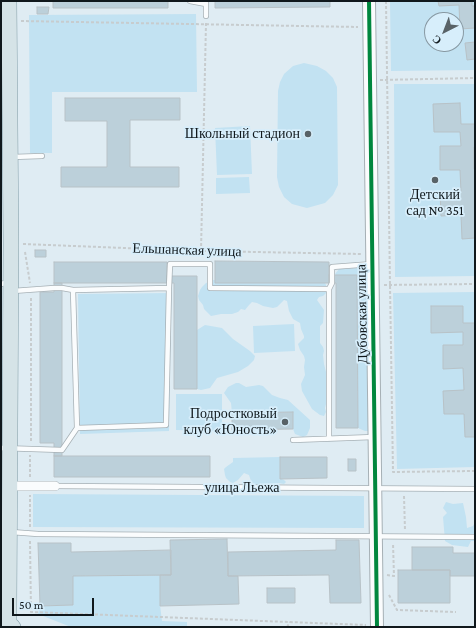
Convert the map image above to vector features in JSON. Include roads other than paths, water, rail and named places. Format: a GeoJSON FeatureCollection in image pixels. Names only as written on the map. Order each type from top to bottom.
{"type":"FeatureCollection","features":[{"type":"Feature","properties":{"kind":"main road"},"geometry":{"type":"LineString","coordinates":[[9,1],[11,157],[6,449],[10,486],[6,525],[5,585],[9,623],[13,627]]}},
{"type":"Feature","properties":{"kind":"street","name":"Дубовская улица"},"geometry":{"type":"LineString","coordinates":[[369,1],[377,626]]}},
{"type":"Feature","properties":{"kind":"street","name":"улица Льежа"},"geometry":{"type":"LineString","coordinates":[[10,486],[55,486]]}},
{"type":"Feature","properties":{"kind":"lane"},"geometry":{"type":"LineString","coordinates":[[190,1],[206,3],[206,16]]}},
{"type":"Feature","properties":{"kind":"lane"},"geometry":{"type":"LineString","coordinates":[[11,157],[42,156]]}},
{"type":"Feature","properties":{"kind":"lane"},"geometry":{"type":"LineString","coordinates":[[329,439],[330,290],[332,283],[332,267],[372,259]]}},
{"type":"Feature","properties":{"kind":"lane"},"geometry":{"type":"LineString","coordinates":[[77,428],[166,425],[168,288],[170,264],[210,264],[210,288],[330,290]]}},
{"type":"Feature","properties":{"kind":"lane"},"geometry":{"type":"LineString","coordinates":[[8,286],[31,290],[54,288],[73,290],[168,288]]}},
{"type":"Feature","properties":{"kind":"lane"},"geometry":{"type":"LineString","coordinates":[[6,449],[62,450],[77,428],[73,290]]}},
{"type":"Feature","properties":{"kind":"lane"},"geometry":{"type":"LineString","coordinates":[[293,440],[374,438]]}},
{"type":"Feature","properties":{"kind":"lane","name":"улица Льежа"},"geometry":{"type":"LineString","coordinates":[[55,486],[475,489]]}},
{"type":"Feature","properties":{"kind":"lane"},"geometry":{"type":"LineString","coordinates":[[6,525],[30,534],[475,537]]}},
{"type":"Feature","properties":{"kind":"place","name":"Школьный стадион"},"geometry":{"type":"Point","coordinates":[308,134]}},
{"type":"Feature","properties":{"kind":"place","name":"Детский сад № 351"},"geometry":{"type":"Point","coordinates":[435,180]}},
{"type":"Feature","properties":{"kind":"place","name":"Подростковый клуб «Юность»"},"geometry":{"type":"Point","coordinates":[285,422]}}]}
